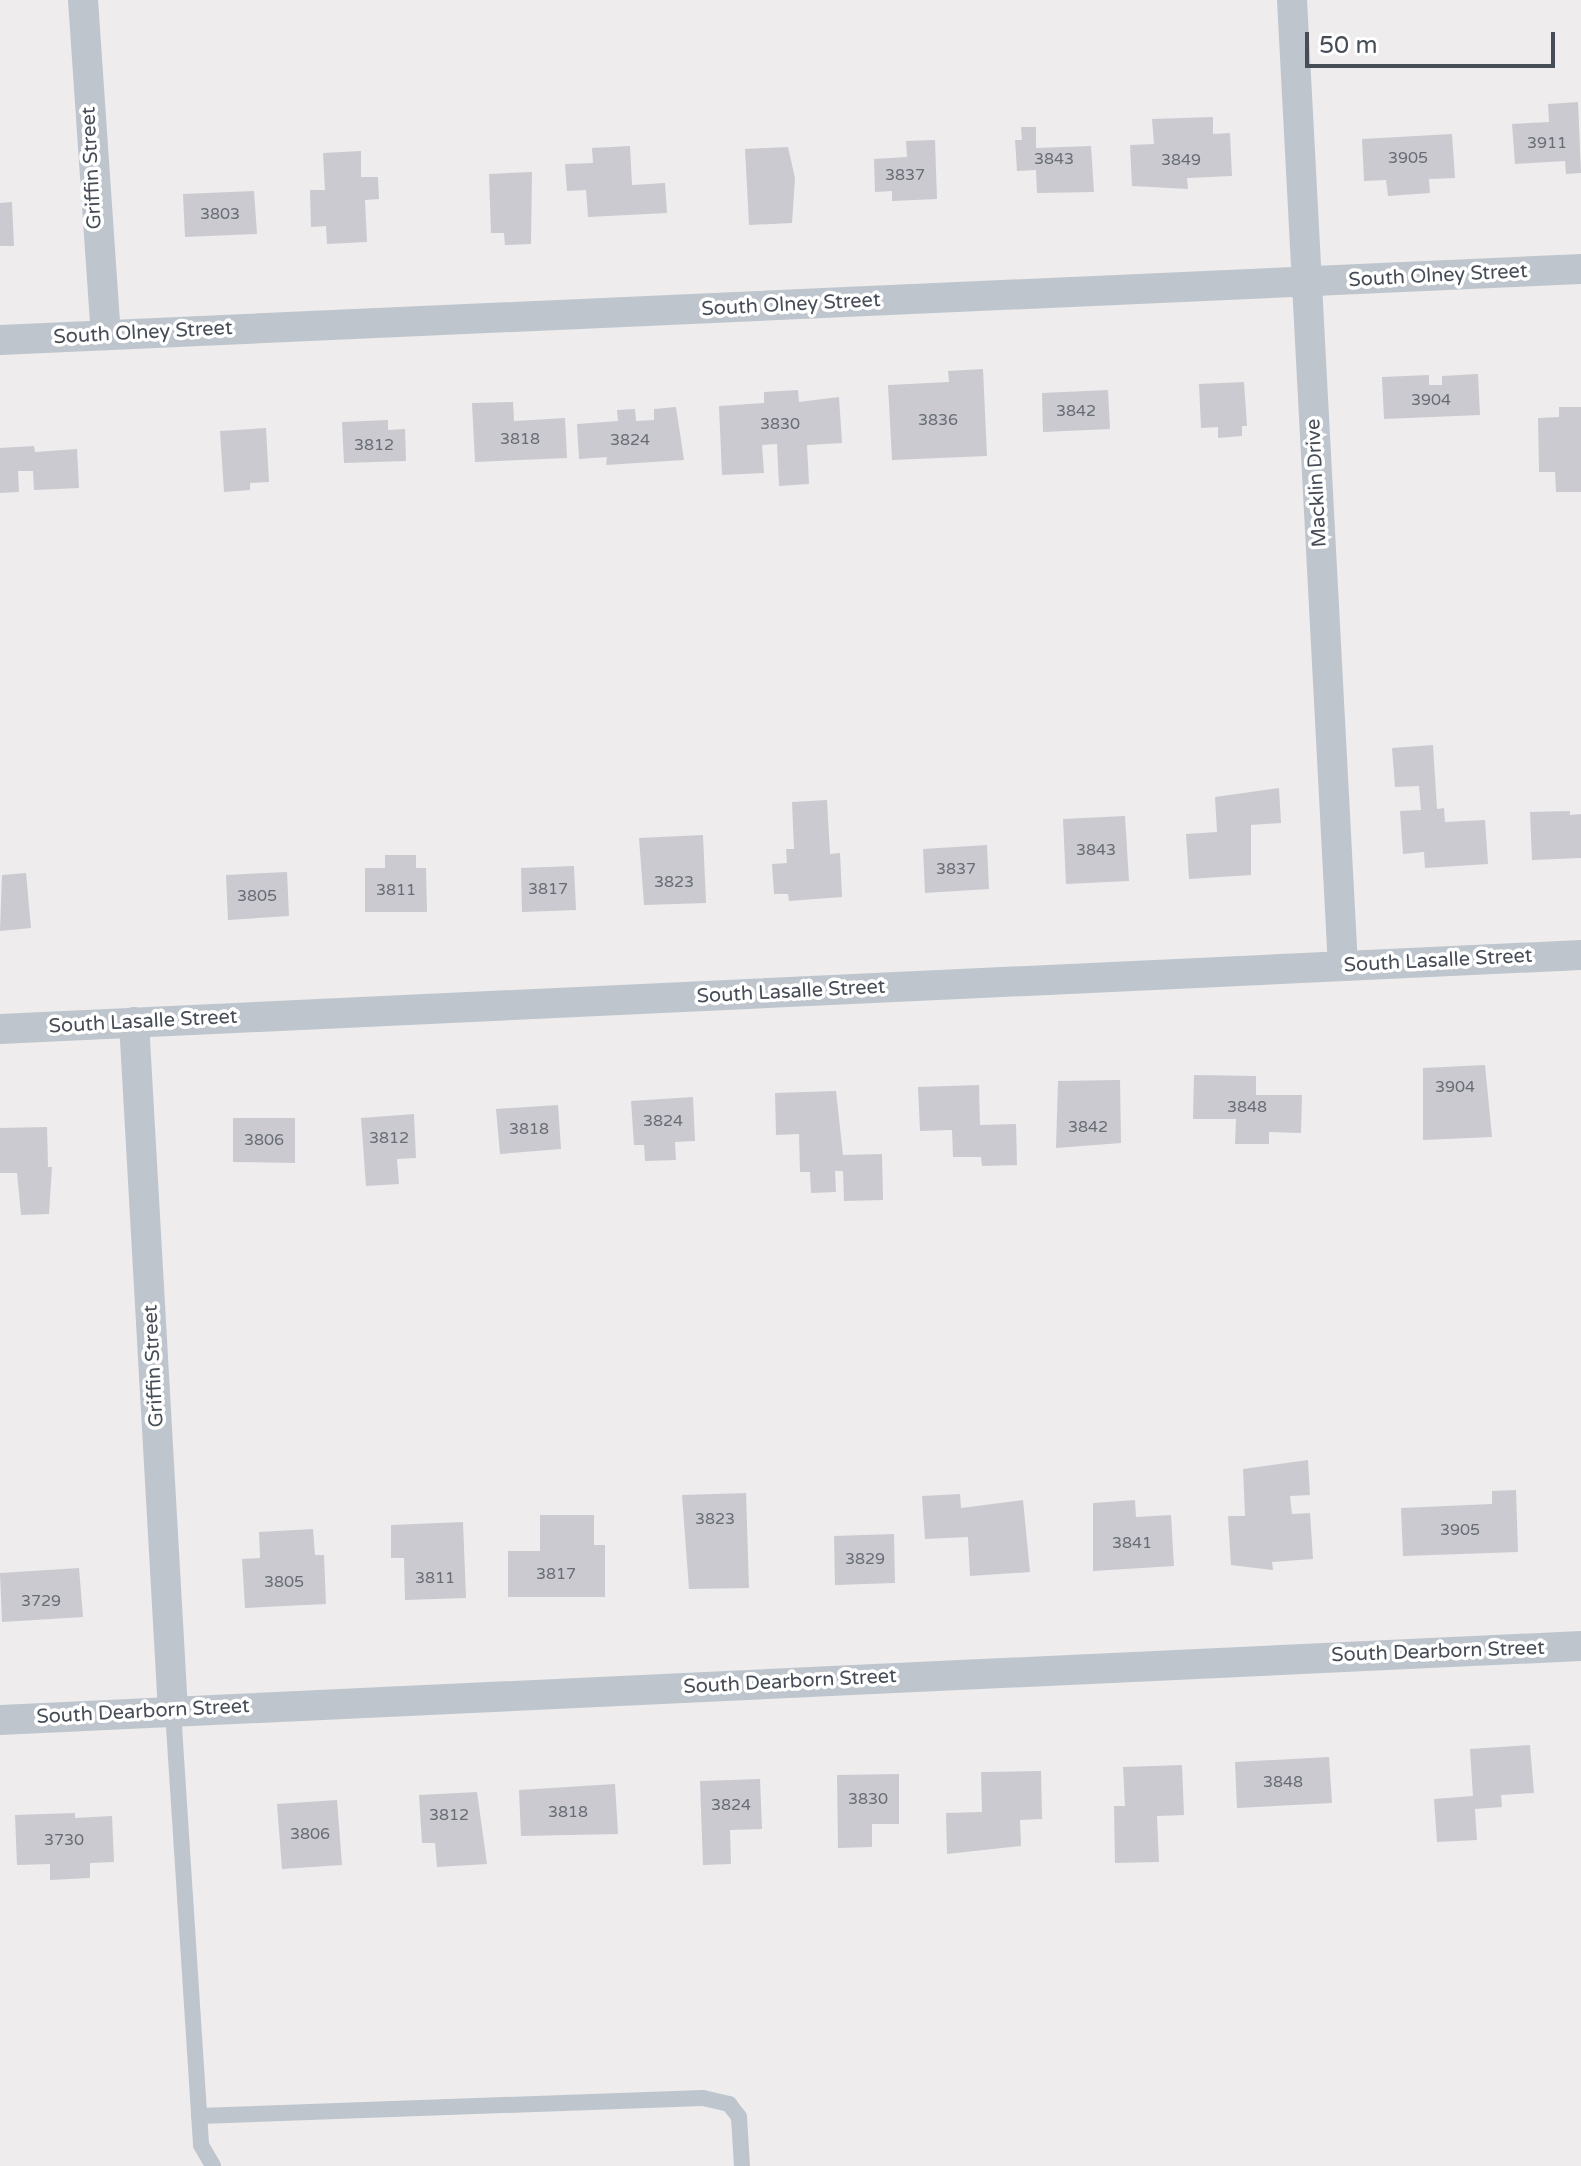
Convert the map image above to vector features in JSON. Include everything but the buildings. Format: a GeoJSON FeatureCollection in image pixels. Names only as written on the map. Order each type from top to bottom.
{"type":"FeatureCollection","features":[{"type":"Feature","properties":{"kind":"street","name":"Griffin Street"},"geometry":{"type":"LineString","coordinates":[[83,0],[106,335]]}},
{"type":"Feature","properties":{"kind":"street","name":"Macklin Drive"},"geometry":{"type":"LineString","coordinates":[[1292,0],[1343,966]]}},
{"type":"Feature","properties":{"kind":"street","name":"South Olney Street"},"geometry":{"type":"LineString","coordinates":[[0,340],[1581,269]]}},
{"type":"Feature","properties":{"kind":"street","name":"South Lasalle Street"},"geometry":{"type":"LineString","coordinates":[[0,1029],[1581,955]]}},
{"type":"Feature","properties":{"kind":"street","name":"Griffin Street"},"geometry":{"type":"LineString","coordinates":[[134,1022],[173,1711]]}},
{"type":"Feature","properties":{"kind":"street","name":"South Dearborn Street"},"geometry":{"type":"LineString","coordinates":[[0,1720],[1581,1646]]}},
{"type":"Feature","properties":{"kind":"lane"},"geometry":{"type":"LineString","coordinates":[[173,1711],[201,2145],[213,2166]]}},
{"type":"Feature","properties":{"kind":"lane"},"geometry":{"type":"LineString","coordinates":[[199,2116],[703,2098],[729,2104],[739,2117],[742,2166]]}}]}
